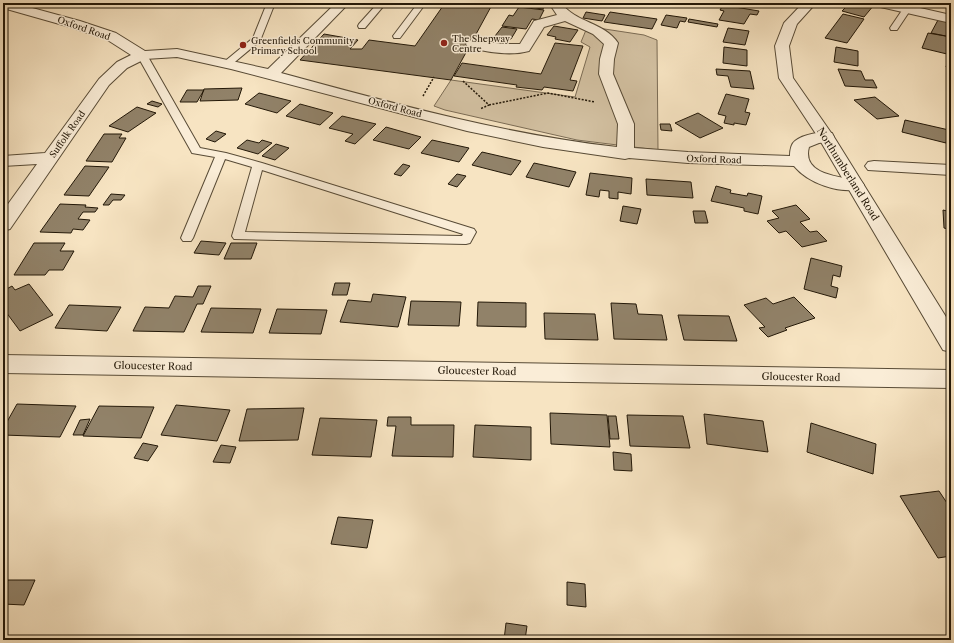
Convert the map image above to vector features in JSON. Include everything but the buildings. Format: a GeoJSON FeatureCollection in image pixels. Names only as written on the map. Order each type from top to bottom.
{"type":"FeatureCollection","features":[{"type":"Feature","properties":{"kind":"street"},"geometry":{"type":"LineString","coordinates":[[271,75],[342,3]]}},
{"type":"Feature","properties":{"kind":"street"},"geometry":{"type":"LineString","coordinates":[[555,3],[566,17],[604,34],[611,43],[607,59],[606,74],[621,108],[626,124],[626,154]]}},
{"type":"Feature","properties":{"kind":"street","name":"Northumberland Road"},"geometry":{"type":"LineString","coordinates":[[810,3],[791,23],[782,46],[786,78],[826,137],[951,344]]}},
{"type":"Feature","properties":{"kind":"street"},"geometry":{"type":"LineString","coordinates":[[881,3],[909,6],[951,19]]}},
{"type":"Feature","properties":{"kind":"street","name":"Oxford Road"},"geometry":{"type":"LineString","coordinates":[[3,4],[76,24],[111,36],[142,55],[177,53],[271,75],[505,135],[626,154],[799,162]]}},
{"type":"Feature","properties":{"kind":"street"},"geometry":{"type":"LineString","coordinates":[[473,44],[503,48],[524,48],[539,24],[566,17]]}},
{"type":"Feature","properties":{"kind":"street","name":"Suffolk Road"},"geometry":{"type":"LineString","coordinates":[[3,225],[104,82],[122,65],[142,55]]}},
{"type":"Feature","properties":{"kind":"street"},"geometry":{"type":"LineString","coordinates":[[826,137],[816,138],[801,144],[797,155],[799,162],[808,171],[824,179],[844,185],[855,185]]}},
{"type":"Feature","properties":{"kind":"street"},"geometry":{"type":"LineString","coordinates":[[3,160],[51,158]]}},
{"type":"Feature","properties":{"kind":"street"},"geometry":{"type":"LineString","coordinates":[[874,166],[951,170]]}},
{"type":"Feature","properties":{"kind":"street","name":"Gloucester Road"},"geometry":{"type":"LineString","coordinates":[[3,364],[951,379]]}},
{"type":"Feature","properties":{"kind":"lane"},"geometry":{"type":"LineString","coordinates":[[226,64],[257,39],[271,3]]}},
{"type":"Feature","properties":{"kind":"lane"},"geometry":{"type":"LineString","coordinates":[[362,26],[382,3]]}},
{"type":"Feature","properties":{"kind":"lane"},"geometry":{"type":"LineString","coordinates":[[397,36],[422,3]]}},
{"type":"Feature","properties":{"kind":"lane"},"geometry":{"type":"LineString","coordinates":[[894,28],[909,6]]}},
{"type":"Feature","properties":{"kind":"lane"},"geometry":{"type":"LineString","coordinates":[[142,55],[196,151],[221,155],[258,165],[470,232],[466,240],[238,236],[258,165]]}},
{"type":"Feature","properties":{"kind":"lane"},"geometry":{"type":"LineString","coordinates":[[187,238],[221,155]]}},
{"type":"Feature","properties":{"kind":"path"},"geometry":{"type":"LineString","coordinates":[[464,81],[489,105]]}},
{"type":"Feature","properties":{"kind":"path"},"geometry":{"type":"LineString","coordinates":[[477,110],[489,105],[548,93],[621,108]]}},
{"type":"Feature","properties":{"kind":"shaded area"},"geometry":{"type":"Polygon","coordinates":[[[598,28],[644,35],[657,40],[658,150],[577,140],[445,110],[434,106],[451,80],[575,97],[590,47],[581,42],[586,30],[598,28]]]}},
{"type":"Feature","properties":{"kind":"place","name":"The Shepway Centre"},"geometry":{"type":"Point","coordinates":[444,43]}},
{"type":"Feature","properties":{"kind":"place","name":"Greenfields Community Primary School"},"geometry":{"type":"Point","coordinates":[243,45]}}]}
